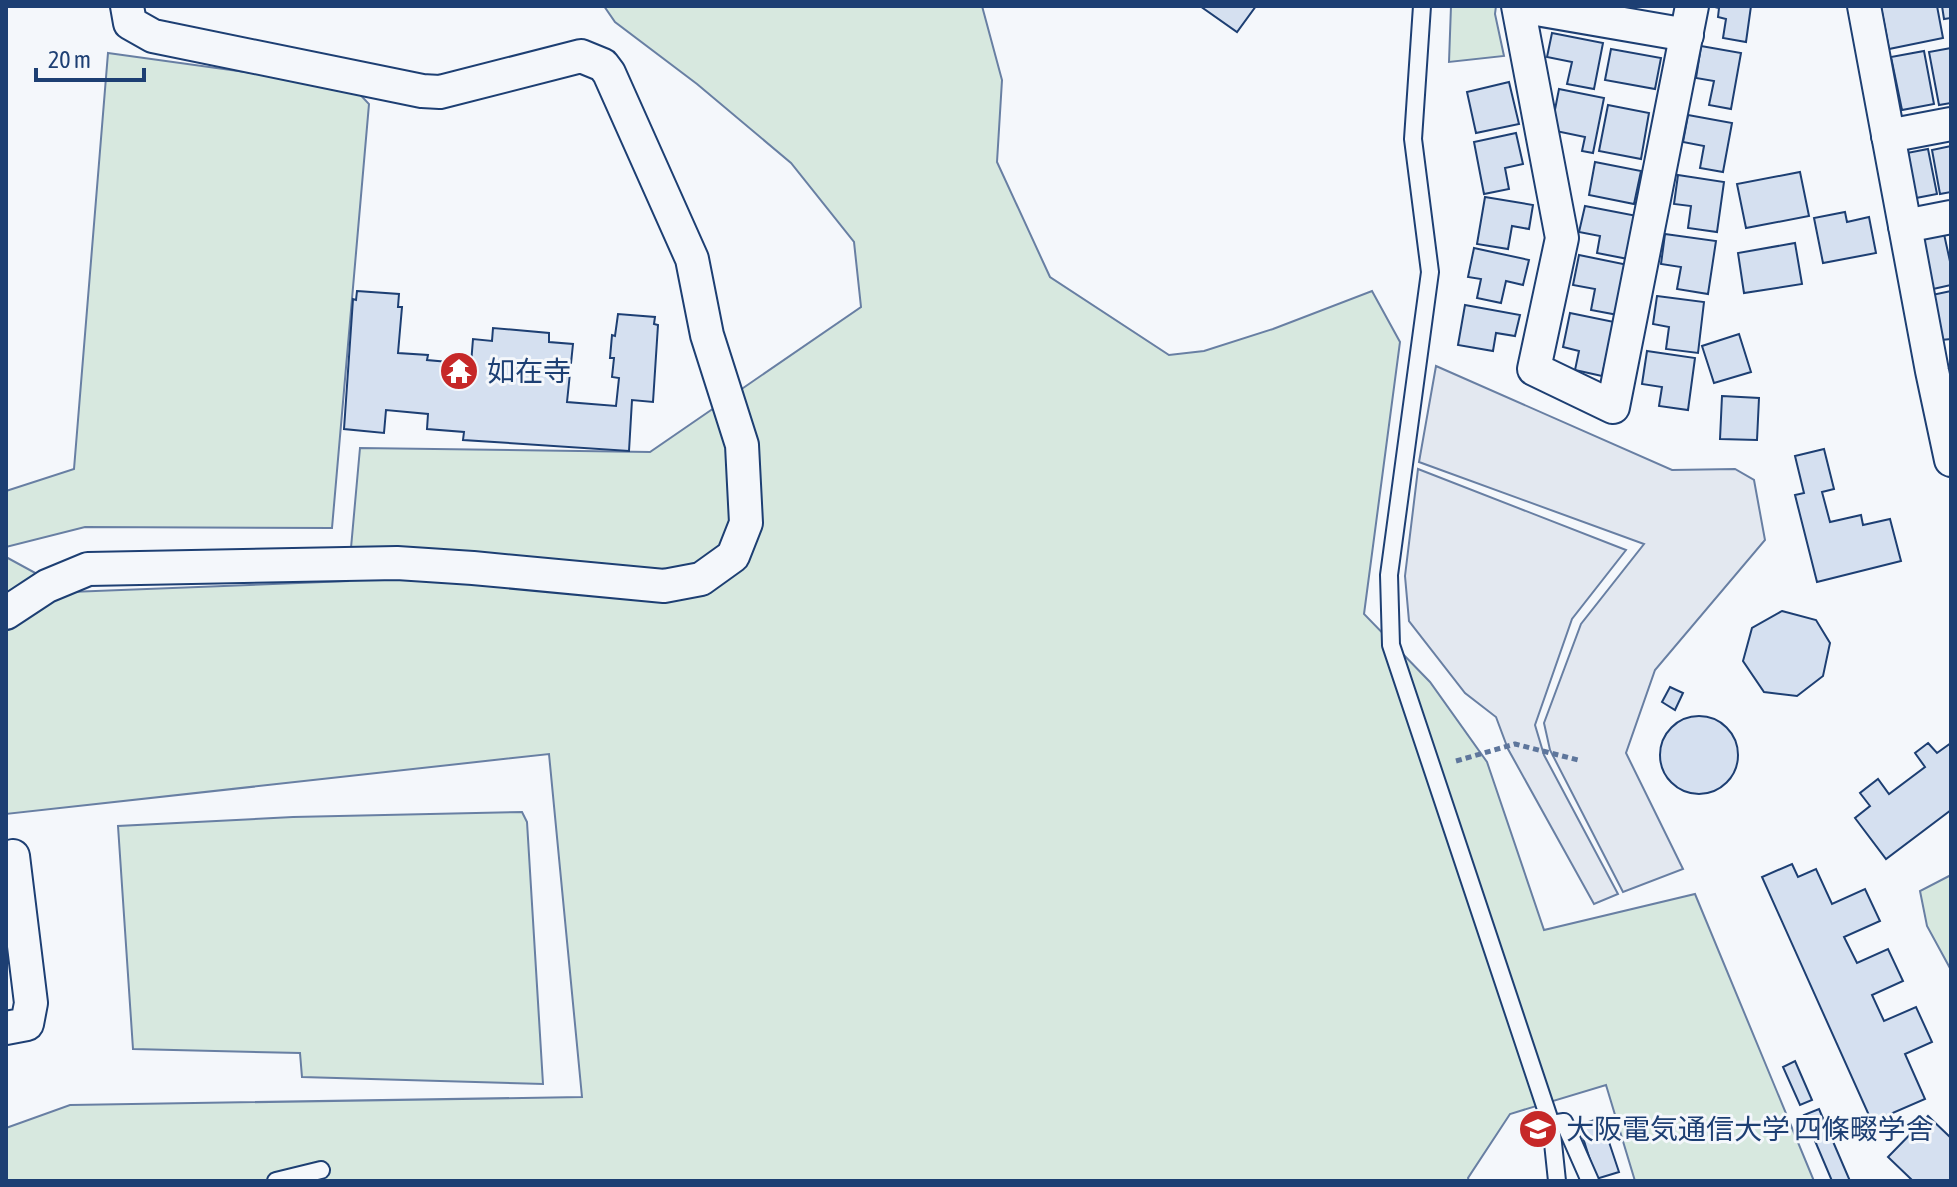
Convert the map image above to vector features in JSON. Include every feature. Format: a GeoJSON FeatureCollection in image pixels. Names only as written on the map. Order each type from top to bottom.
{"type":"FeatureCollection","features":[{"type":"Feature","properties":{"kind":"street"},"geometry":{"type":"LineString","coordinates":[[6,613],[47,586],[88,569],[397,563],[664,586],[701,579],[733,556],[746,523],[742,445],[707,335],[692,259],[603,65],[581,56],[440,92],[422,91],[153,36],[130,23],[127,6]]}},
{"type":"Feature","properties":{"kind":"street"},"geometry":{"type":"LineString","coordinates":[[1518,6],[1689,21],[1613,407],[1534,369],[1562,238],[1518,6]]}},
{"type":"Feature","properties":{"kind":"street"},"geometry":{"type":"LineString","coordinates":[[1864,6],[1905,226],[1941,369],[1951,460]]}},
{"type":"Feature","properties":{"kind":"street"},"geometry":{"type":"LineString","coordinates":[[1888,136],[1951,124]]}},
{"type":"Feature","properties":{"kind":"street"},"geometry":{"type":"LineString","coordinates":[[1905,226],[1951,217]]}},
{"type":"Feature","properties":{"kind":"street"},"geometry":{"type":"LineString","coordinates":[[6,1028],[27,1024],[31,1003],[13,856]]}},
{"type":"Feature","properties":{"kind":"lane"},"geometry":{"type":"LineString","coordinates":[[1422,6],[1413,139],[1430,272],[1389,575],[1391,645],[1551,1124],[1557,1181]]}},
{"type":"Feature","properties":{"kind":"lane"},"geometry":{"type":"LineString","coordinates":[[1551,1124],[1564,1122],[1590,1181]]}},
{"type":"Feature","properties":{"kind":"lane"},"geometry":{"type":"LineString","coordinates":[[276,1181],[321,1170]]}},
{"type":"Feature","properties":{"kind":"path"},"geometry":{"type":"LineString","coordinates":[[1455,761],[1515,744],[1578,760]]}},
{"type":"Feature","properties":{"kind":"shaded area"},"geometry":{"type":"Polygon","coordinates":[[[604,6],[982,6],[1002,80],[997,162],[1050,277],[1169,355],[1204,351],[1273,329],[1372,291],[1400,342],[1364,614],[1430,682],[1487,762],[1544,930],[1695,894],[1814,1181],[1635,1181],[1606,1085],[1510,1114],[1468,1178],[1469,1181],[6,1181],[6,1128],[70,1105],[582,1097],[549,754],[6,814],[6,557],[70,592],[348,581],[360,448],[650,452],[861,307],[854,242],[791,163],[697,84],[615,22],[604,6]]]}},
{"type":"Feature","properties":{"kind":"shaded area"},"geometry":{"type":"Polygon","coordinates":[[[1451,6],[1496,6],[1504,56],[1449,62],[1451,6]]]}},
{"type":"Feature","properties":{"kind":"shaded area"},"geometry":{"type":"Polygon","coordinates":[[[108,53],[353,87],[369,104],[332,528],[85,527],[6,547],[6,491],[74,469],[108,53]]]}},
{"type":"Feature","properties":{"kind":"shaded area"},"geometry":{"type":"Polygon","coordinates":[[[1436,366],[1672,470],[1735,469],[1754,480],[1765,540],[1655,670],[1626,753],[1683,869],[1623,892],[1550,750],[1544,723],[1581,624],[1644,544],[1419,462],[1436,366]]]}},
{"type":"Feature","properties":{"kind":"shaded area"},"geometry":{"type":"Polygon","coordinates":[[[1418,469],[1626,550],[1572,619],[1535,725],[1544,755],[1618,894],[1594,904],[1508,749],[1496,717],[1465,693],[1409,621],[1405,576],[1418,469]]]}},
{"type":"Feature","properties":{"kind":"shaded area"},"geometry":{"type":"Polygon","coordinates":[[[522,812],[527,822],[543,1084],[302,1077],[300,1053],[133,1049],[118,826],[293,817],[522,812]]]}},
{"type":"Feature","properties":{"kind":"shaded area"},"geometry":{"type":"Polygon","coordinates":[[[1951,875],[1951,970],[1927,926],[1920,891],[1951,875]]]}},
{"type":"Feature","properties":{"kind":"building"},"geometry":{"type":"Polygon","coordinates":[[[1200,6],[1256,6],[1237,32],[1200,6]]]}},
{"type":"Feature","properties":{"kind":"building"},"geometry":{"type":"Polygon","coordinates":[[[1711,6],[1751,6],[1746,42],[1723,38],[1726,19],[1718,17],[1719,8],[1711,6]]]}},
{"type":"Feature","properties":{"kind":"building"},"geometry":{"type":"Polygon","coordinates":[[[1937,6],[1943,38],[1889,49],[1881,7],[1937,6]]]}},
{"type":"Feature","properties":{"kind":"building"},"geometry":{"type":"Polygon","coordinates":[[[1942,6],[1951,6],[1951,18],[1944,19],[1942,6]]]}},
{"type":"Feature","properties":{"kind":"building"},"geometry":{"type":"Polygon","coordinates":[[[1552,33],[1603,43],[1594,89],[1567,84],[1572,62],[1547,57],[1552,33]]]}},
{"type":"Feature","properties":{"kind":"building"},"geometry":{"type":"Polygon","coordinates":[[[1701,46],[1741,53],[1731,109],[1709,105],[1714,81],[1696,78],[1701,46]]]}},
{"type":"Feature","properties":{"kind":"building"},"geometry":{"type":"Polygon","coordinates":[[[1951,48],[1951,103],[1939,105],[1929,52],[1951,48]]]}},
{"type":"Feature","properties":{"kind":"building"},"geometry":{"type":"Polygon","coordinates":[[[1611,49],[1661,58],[1655,89],[1605,80],[1611,49]]]}},
{"type":"Feature","properties":{"kind":"building"},"geometry":{"type":"Polygon","coordinates":[[[1924,51],[1934,104],[1902,110],[1891,57],[1924,51]]]}},
{"type":"Feature","properties":{"kind":"building"},"geometry":{"type":"Polygon","coordinates":[[[1509,82],[1519,124],[1476,133],[1467,92],[1509,82]]]}},
{"type":"Feature","properties":{"kind":"building"},"geometry":{"type":"Polygon","coordinates":[[[1559,89],[1604,98],[1593,153],[1582,151],[1585,137],[1551,130],[1559,89]]]}},
{"type":"Feature","properties":{"kind":"building"},"geometry":{"type":"Polygon","coordinates":[[[1608,105],[1649,113],[1641,159],[1599,151],[1608,105]]]}},
{"type":"Feature","properties":{"kind":"building"},"geometry":{"type":"Polygon","coordinates":[[[1688,115],[1732,123],[1723,172],[1700,168],[1704,146],[1683,142],[1688,115]]]}},
{"type":"Feature","properties":{"kind":"building"},"geometry":{"type":"Polygon","coordinates":[[[1516,133],[1523,164],[1505,168],[1509,189],[1484,194],[1474,142],[1516,133]]]}},
{"type":"Feature","properties":{"kind":"building"},"geometry":{"type":"Polygon","coordinates":[[[1951,146],[1951,192],[1940,194],[1932,150],[1951,146]]]}},
{"type":"Feature","properties":{"kind":"building"},"geometry":{"type":"Polygon","coordinates":[[[1928,149],[1937,194],[1916,198],[1907,153],[1928,149]]]}},
{"type":"Feature","properties":{"kind":"building"},"geometry":{"type":"Polygon","coordinates":[[[1595,162],[1641,171],[1634,204],[1589,195],[1595,162]]]}},
{"type":"Feature","properties":{"kind":"building"},"geometry":{"type":"Polygon","coordinates":[[[1800,172],[1809,216],[1746,228],[1737,184],[1800,172]]]}},
{"type":"Feature","properties":{"kind":"building"},"geometry":{"type":"Polygon","coordinates":[[[1678,175],[1724,182],[1717,232],[1688,228],[1691,206],[1674,204],[1678,175]]]}},
{"type":"Feature","properties":{"kind":"building"},"geometry":{"type":"Polygon","coordinates":[[[1485,197],[1533,205],[1529,229],[1512,226],[1508,249],[1477,244],[1485,197]]]}},
{"type":"Feature","properties":{"kind":"building"},"geometry":{"type":"Polygon","coordinates":[[[1585,206],[1637,216],[1628,259],[1597,253],[1600,236],[1579,232],[1585,206]]]}},
{"type":"Feature","properties":{"kind":"building"},"geometry":{"type":"Polygon","coordinates":[[[1845,212],[1847,222],[1869,217],[1876,253],[1823,263],[1814,218],[1845,212]]]}},
{"type":"Feature","properties":{"kind":"building"},"geometry":{"type":"Polygon","coordinates":[[[1665,234],[1716,241],[1708,294],[1677,289],[1681,267],[1661,264],[1665,234]]]}},
{"type":"Feature","properties":{"kind":"building"},"geometry":{"type":"Polygon","coordinates":[[[1944,234],[1951,266],[1951,285],[1933,289],[1921,239],[1944,234]]]}},
{"type":"Feature","properties":{"kind":"building"},"geometry":{"type":"Polygon","coordinates":[[[1795,243],[1802,284],[1744,293],[1738,253],[1795,243]]]}},
{"type":"Feature","properties":{"kind":"building"},"geometry":{"type":"Polygon","coordinates":[[[1474,248],[1529,260],[1523,285],[1506,281],[1501,303],[1477,298],[1481,279],[1468,277],[1474,248]]]}},
{"type":"Feature","properties":{"kind":"building"},"geometry":{"type":"Polygon","coordinates":[[[1579,255],[1628,265],[1618,315],[1591,310],[1595,289],[1573,285],[1579,255]]]}},
{"type":"Feature","properties":{"kind":"building","name":"如在寺"},"geometry":{"type":"Polygon","coordinates":[[[357,291],[399,294],[398,307],[402,307],[398,353],[428,355],[427,360],[471,364],[473,339],[492,341],[493,328],[549,333],[549,342],[573,344],[567,402],[616,406],[619,378],[612,377],[614,358],[610,358],[618,314],[655,317],[654,324],[658,325],[653,402],[632,400],[629,451],[463,440],[464,432],[427,429],[428,414],[386,410],[384,433],[344,429],[353,299],[356,300],[357,291]]]}},
{"type":"Feature","properties":{"kind":"building"},"geometry":{"type":"Polygon","coordinates":[[[1951,291],[1951,339],[1941,340],[1932,295],[1951,291]]]}},
{"type":"Feature","properties":{"kind":"building"},"geometry":{"type":"Polygon","coordinates":[[[1657,296],[1704,302],[1698,353],[1666,349],[1669,327],[1653,324],[1657,296]]]}},
{"type":"Feature","properties":{"kind":"building"},"geometry":{"type":"Polygon","coordinates":[[[1465,305],[1520,315],[1515,336],[1496,333],[1493,351],[1458,345],[1465,305]]]}},
{"type":"Feature","properties":{"kind":"building"},"geometry":{"type":"Polygon","coordinates":[[[1570,313],[1614,322],[1602,376],[1575,370],[1579,351],[1563,347],[1570,313]]]}},
{"type":"Feature","properties":{"kind":"building"},"geometry":{"type":"Polygon","coordinates":[[[1739,334],[1751,372],[1714,383],[1702,346],[1739,334]]]}},
{"type":"Feature","properties":{"kind":"building"},"geometry":{"type":"Polygon","coordinates":[[[1647,351],[1695,358],[1688,410],[1659,406],[1662,387],[1642,384],[1647,351]]]}},
{"type":"Feature","properties":{"kind":"building"},"geometry":{"type":"Polygon","coordinates":[[[1722,396],[1759,398],[1757,440],[1720,439],[1722,396]]]}},
{"type":"Feature","properties":{"kind":"building"},"geometry":{"type":"Polygon","coordinates":[[[1824,449],[1834,489],[1822,492],[1830,522],[1861,515],[1863,525],[1890,519],[1901,561],[1817,582],[1795,495],[1804,493],[1795,456],[1824,449]]]}},
{"type":"Feature","properties":{"kind":"building"},"geometry":{"type":"Polygon","coordinates":[[[1782,611],[1816,620],[1830,643],[1823,676],[1797,696],[1764,692],[1743,661],[1752,628],[1782,611]]]}},
{"type":"Feature","properties":{"kind":"building"},"geometry":{"type":"Polygon","coordinates":[[[1670,687],[1683,693],[1675,710],[1662,702],[1670,687]]]}},
{"type":"Feature","properties":{"kind":"building"},"geometry":{"type":"Polygon","coordinates":[[[1699,716],[1714,719],[1731,733],[1738,755],[1735,770],[1721,787],[1699,794],[1684,791],[1667,777],[1660,755],[1663,740],[1677,723],[1699,716]]]}},
{"type":"Feature","properties":{"kind":"building"},"geometry":{"type":"Polygon","coordinates":[[[1928,743],[1937,753],[1951,743],[1951,810],[1886,859],[1855,818],[1870,806],[1860,793],[1878,779],[1889,794],[1925,767],[1915,753],[1928,743]]]}},
{"type":"Feature","properties":{"kind":"building"},"geometry":{"type":"Polygon","coordinates":[[[1792,864],[1798,877],[1816,869],[1832,904],[1865,889],[1880,921],[1844,937],[1857,963],[1888,949],[1903,981],[1872,995],[1884,1021],[1916,1007],[1932,1042],[1905,1054],[1925,1099],[1872,1122],[1762,877],[1792,864]]]}},
{"type":"Feature","properties":{"kind":"building"},"geometry":{"type":"Polygon","coordinates":[[[1795,1061],[1812,1100],[1800,1105],[1783,1067],[1795,1061]]]}},
{"type":"Feature","properties":{"kind":"building"},"geometry":{"type":"Polygon","coordinates":[[[1819,1109],[1850,1181],[1832,1181],[1804,1115],[1819,1109]]]}},
{"type":"Feature","properties":{"kind":"building"},"geometry":{"type":"Polygon","coordinates":[[[1928,1116],[1951,1138],[1951,1181],[1913,1181],[1888,1157],[1928,1116]]]}},
{"type":"Feature","properties":{"kind":"building"},"geometry":{"type":"Polygon","coordinates":[[[1601,1118],[1619,1172],[1596,1179],[1579,1125],[1601,1118]]]}},
{"type":"Feature","properties":{"kind":"place","name":"如在寺"},"geometry":{"type":"Point","coordinates":[459,371]}},
{"type":"Feature","properties":{"kind":"place","name":"大阪電気通信大学 四條畷学舎"},"geometry":{"type":"Point","coordinates":[1538,1129]}}]}
